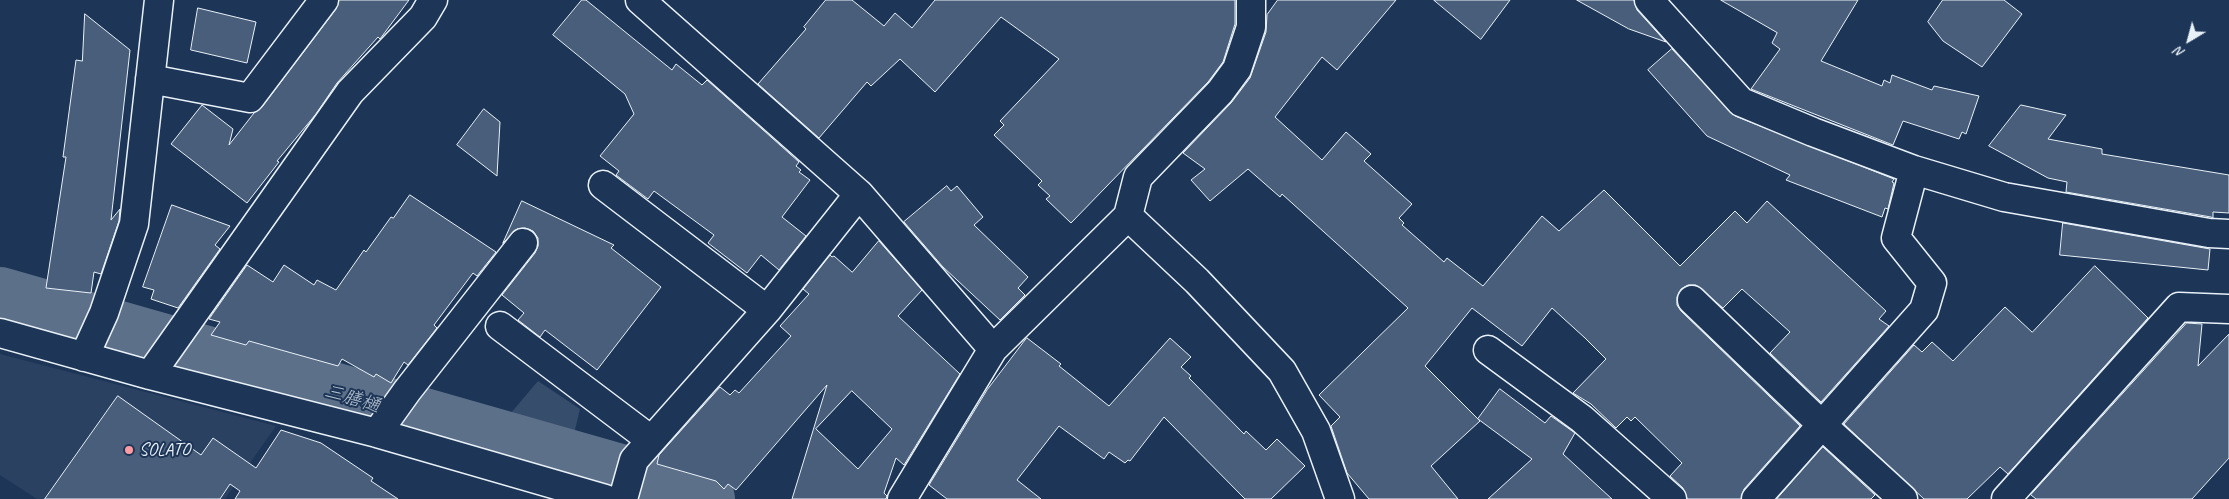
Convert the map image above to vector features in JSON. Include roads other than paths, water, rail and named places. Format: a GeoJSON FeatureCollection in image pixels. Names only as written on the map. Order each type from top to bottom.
{"type":"FeatureCollection","features":[{"type":"Feature","properties":{"kind":"street"},"geometry":{"type":"LineString","coordinates":[[88,349],[104,313],[134,224],[159,0]]}},
{"type":"Feature","properties":{"kind":"street"},"geometry":{"type":"LineString","coordinates":[[150,79],[250,98],[324,0]]}},
{"type":"Feature","properties":{"kind":"street"},"geometry":{"type":"LineString","coordinates":[[155,368],[350,92],[423,17],[433,0]]}},
{"type":"Feature","properties":{"kind":"street"},"geometry":{"type":"LineString","coordinates":[[640,0],[859,194],[993,349]]}},
{"type":"Feature","properties":{"kind":"street"},"geometry":{"type":"LineString","coordinates":[[902,499],[993,349],[1128,216],[1138,177],[1220,92],[1237,69],[1251,27],[1251,0]]}},
{"type":"Feature","properties":{"kind":"street"},"geometry":{"type":"LineString","coordinates":[[1649,0],[1742,102],[1813,132],[1914,170],[2004,197],[2209,233],[2229,234]]}},
{"type":"Feature","properties":{"kind":"street"},"geometry":{"type":"LineString","coordinates":[[1756,499],[1924,310],[1932,283],[1896,238],[1914,170]]}},
{"type":"Feature","properties":{"kind":"street"},"geometry":{"type":"LineString","coordinates":[[603,185],[767,310]]}},
{"type":"Feature","properties":{"kind":"street"},"geometry":{"type":"LineString","coordinates":[[0,333],[88,349],[381,426],[617,498],[643,450],[767,310],[859,194]]}},
{"type":"Feature","properties":{"kind":"street"},"geometry":{"type":"LineString","coordinates":[[1128,216],[1197,281],[1282,371],[1316,431],[1340,499]]}},
{"type":"Feature","properties":{"kind":"street"},"geometry":{"type":"LineString","coordinates":[[381,426],[523,243]]}},
{"type":"Feature","properties":{"kind":"street"},"geometry":{"type":"LineString","coordinates":[[1692,300],[1822,425],[1903,499]]}},
{"type":"Feature","properties":{"kind":"street"},"geometry":{"type":"LineString","coordinates":[[2006,499],[2179,306],[2229,309]]}},
{"type":"Feature","properties":{"kind":"street"},"geometry":{"type":"LineString","coordinates":[[500,326],[643,450]]}},
{"type":"Feature","properties":{"kind":"street"},"geometry":{"type":"LineString","coordinates":[[1488,350],[1582,419],[1672,499]]}},
{"type":"Feature","properties":{"kind":"waterway","name":"三膳樋"},"geometry":{"type":"LineString","coordinates":[[0,298],[704,499]]}},
{"type":"Feature","properties":{"kind":"place","name":"SOLATO"},"geometry":{"type":"Point","coordinates":[129,450]}}]}
